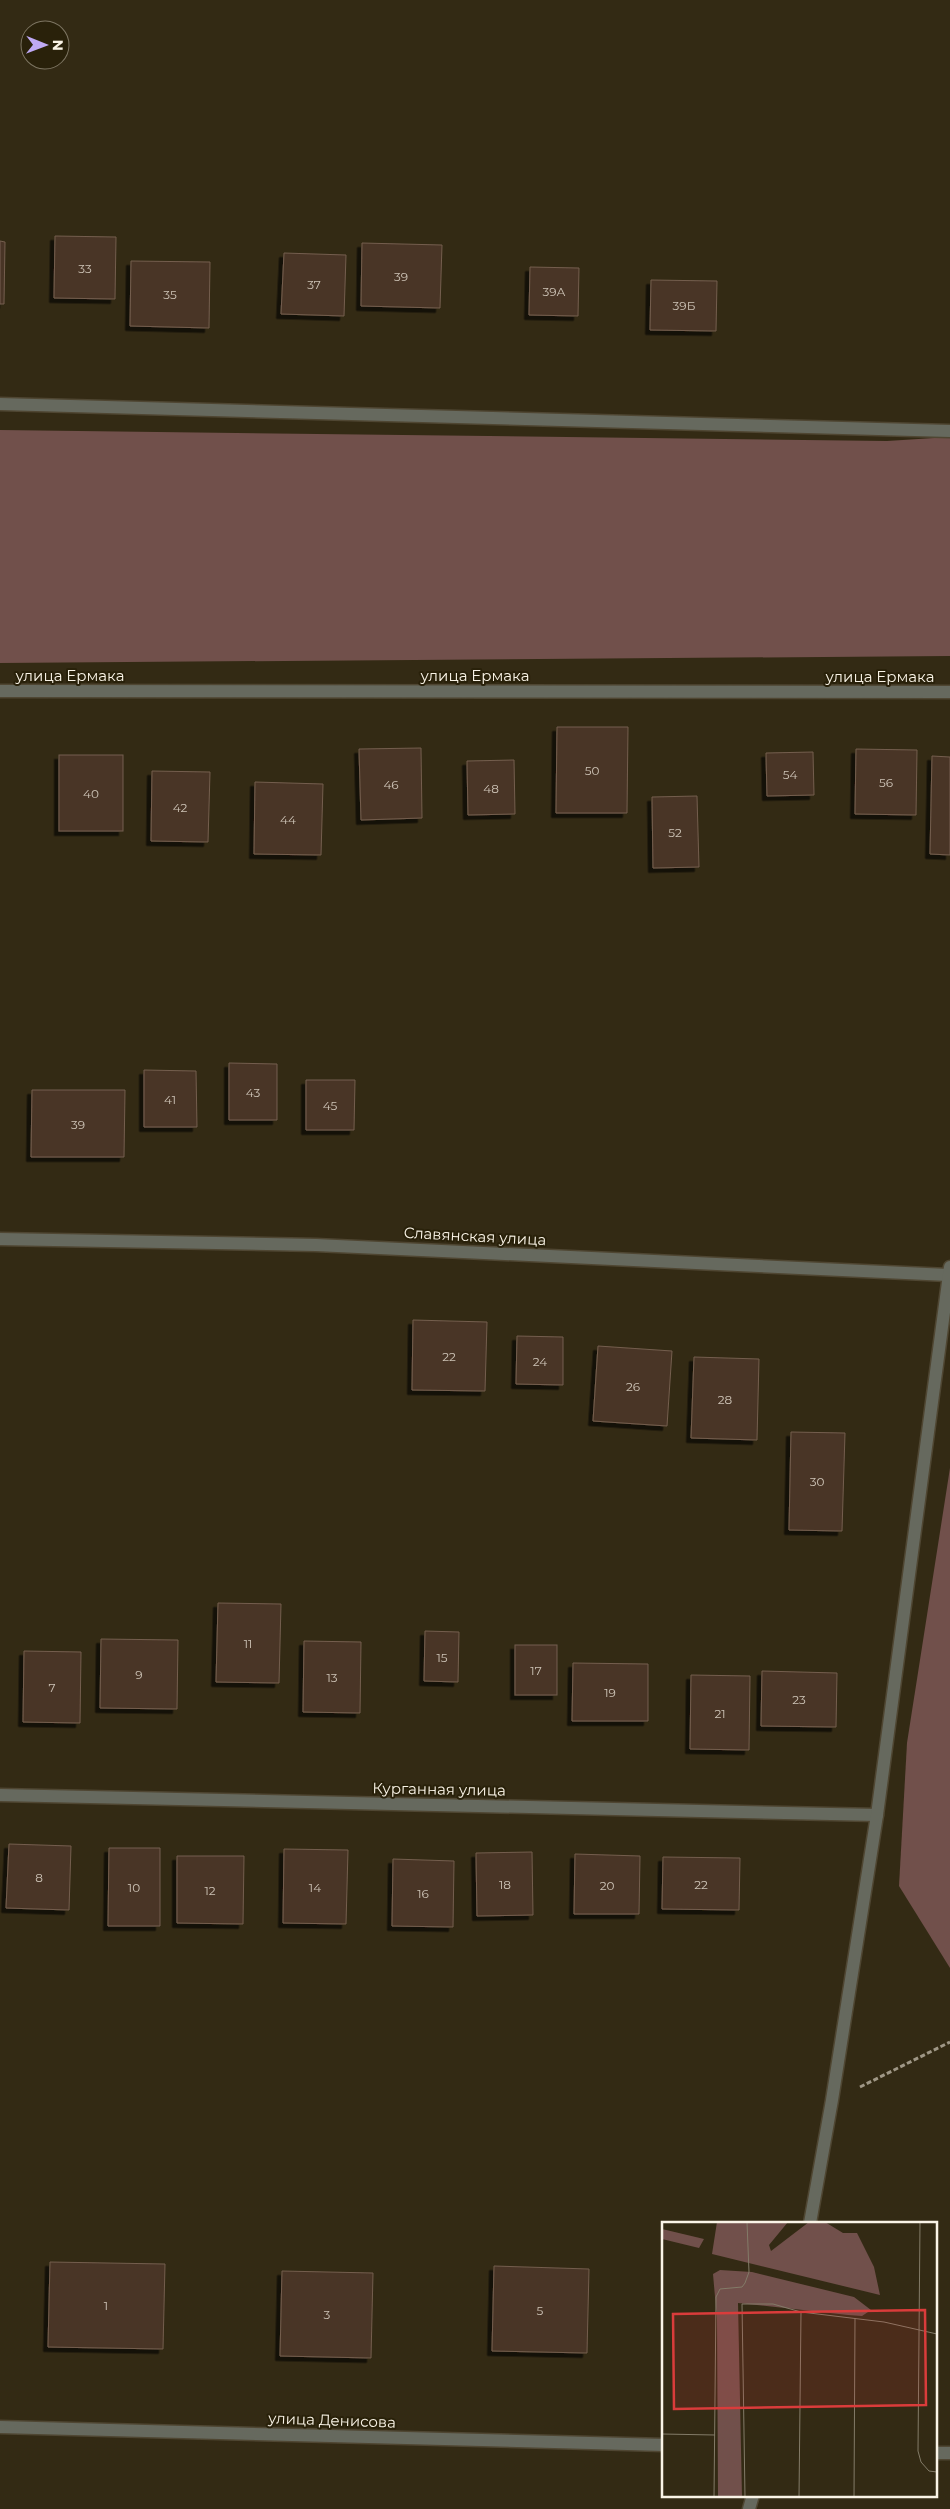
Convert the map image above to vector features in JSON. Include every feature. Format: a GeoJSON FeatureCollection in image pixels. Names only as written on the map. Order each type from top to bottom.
{"type":"FeatureCollection","features":[{"type":"Feature","properties":{"kind":"street"},"geometry":{"type":"LineString","coordinates":[[0,404],[950,431]]}},
{"type":"Feature","properties":{"kind":"street","name":"улица Ермака"},"geometry":{"type":"LineString","coordinates":[[0,691],[950,692]]}},
{"type":"Feature","properties":{"kind":"street","name":"Славянская улица"},"geometry":{"type":"LineString","coordinates":[[0,1239],[316,1245],[949,1271]]}},
{"type":"Feature","properties":{"kind":"street"},"geometry":{"type":"LineString","coordinates":[[810,2222],[832,2100],[877,1815],[949,1271]]}},
{"type":"Feature","properties":{"kind":"street","name":"Курганная улица"},"geometry":{"type":"LineString","coordinates":[[0,1795],[877,1815]]}},
{"type":"Feature","properties":{"kind":"street","name":"улица Денисова"},"geometry":{"type":"LineString","coordinates":[[0,2427],[662,2445]]}},
{"type":"Feature","properties":{"kind":"street"},"geometry":{"type":"LineString","coordinates":[[749,2509],[753,2496]]}},
{"type":"Feature","properties":{"kind":"path"},"geometry":{"type":"LineString","coordinates":[[832,2100],[920,2059],[950,2042]]}},
{"type":"Feature","properties":{"kind":"shaded area"},"geometry":{"type":"Polygon","coordinates":[[[0,430],[887,441],[950,437],[950,656],[0,663],[0,430]]]}},
{"type":"Feature","properties":{"kind":"shaded area"},"geometry":{"type":"Polygon","coordinates":[[[950,1468],[950,1968],[899,1886],[907,1743],[950,1468]]]}},
{"type":"Feature","properties":{"kind":"building"},"geometry":{"type":"Polygon","coordinates":[[[55,236],[116,237],[115,299],[54,298],[55,236]]]}},
{"type":"Feature","properties":{"kind":"building"},"geometry":{"type":"Polygon","coordinates":[[[0,241],[5,242],[4,304],[0,304],[0,241]]]}},
{"type":"Feature","properties":{"kind":"building"},"geometry":{"type":"Polygon","coordinates":[[[362,243],[442,245],[440,308],[361,306],[362,243]]]}},
{"type":"Feature","properties":{"kind":"building"},"geometry":{"type":"Polygon","coordinates":[[[284,253],[346,255],[344,316],[281,314],[284,253]]]}},
{"type":"Feature","properties":{"kind":"building"},"geometry":{"type":"Polygon","coordinates":[[[131,261],[210,262],[209,328],[130,326],[131,261]]]}},
{"type":"Feature","properties":{"kind":"building"},"geometry":{"type":"Polygon","coordinates":[[[530,267],[579,268],[578,316],[529,315],[530,267]]]}},
{"type":"Feature","properties":{"kind":"building"},"geometry":{"type":"Polygon","coordinates":[[[651,280],[717,281],[716,331],[650,330],[651,280]]]}},
{"type":"Feature","properties":{"kind":"building"},"geometry":{"type":"Polygon","coordinates":[[[557,727],[628,727],[627,813],[556,813],[557,727]]]}},
{"type":"Feature","properties":{"kind":"building"},"geometry":{"type":"Polygon","coordinates":[[[421,748],[422,818],[361,820],[359,749],[421,748]]]}},
{"type":"Feature","properties":{"kind":"building"},"geometry":{"type":"Polygon","coordinates":[[[856,749],[917,750],[916,815],[855,814],[856,749]]]}},
{"type":"Feature","properties":{"kind":"building"},"geometry":{"type":"Polygon","coordinates":[[[813,752],[814,795],[767,796],[766,753],[813,752]]]}},
{"type":"Feature","properties":{"kind":"building"},"geometry":{"type":"Polygon","coordinates":[[[59,755],[123,755],[123,831],[59,831],[59,755]]]}},
{"type":"Feature","properties":{"kind":"building"},"geometry":{"type":"Polygon","coordinates":[[[932,756],[950,757],[950,855],[930,854],[932,756]]]}},
{"type":"Feature","properties":{"kind":"building"},"geometry":{"type":"Polygon","coordinates":[[[514,760],[515,814],[468,815],[467,761],[514,760]]]}},
{"type":"Feature","properties":{"kind":"building"},"geometry":{"type":"Polygon","coordinates":[[[152,771],[210,772],[208,842],[151,841],[152,771]]]}},
{"type":"Feature","properties":{"kind":"building"},"geometry":{"type":"Polygon","coordinates":[[[255,782],[323,784],[321,855],[254,854],[255,782]]]}},
{"type":"Feature","properties":{"kind":"building"},"geometry":{"type":"Polygon","coordinates":[[[697,796],[699,867],[653,868],[652,797],[697,796]]]}},
{"type":"Feature","properties":{"kind":"building"},"geometry":{"type":"Polygon","coordinates":[[[229,1063],[277,1064],[277,1120],[229,1120],[229,1063]]]}},
{"type":"Feature","properties":{"kind":"building"},"geometry":{"type":"Polygon","coordinates":[[[144,1070],[196,1071],[197,1127],[144,1127],[144,1070]]]}},
{"type":"Feature","properties":{"kind":"building"},"geometry":{"type":"Polygon","coordinates":[[[306,1080],[355,1080],[354,1130],[306,1130],[306,1080]]]}},
{"type":"Feature","properties":{"kind":"building"},"geometry":{"type":"Polygon","coordinates":[[[32,1090],[125,1090],[124,1157],[31,1157],[32,1090]]]}},
{"type":"Feature","properties":{"kind":"building"},"geometry":{"type":"Polygon","coordinates":[[[413,1320],[487,1322],[485,1391],[412,1390],[413,1320]]]}},
{"type":"Feature","properties":{"kind":"building"},"geometry":{"type":"Polygon","coordinates":[[[517,1336],[563,1337],[563,1385],[516,1384],[517,1336]]]}},
{"type":"Feature","properties":{"kind":"building"},"geometry":{"type":"Polygon","coordinates":[[[598,1346],[672,1351],[667,1426],[593,1421],[598,1346]]]}},
{"type":"Feature","properties":{"kind":"building"},"geometry":{"type":"Polygon","coordinates":[[[694,1357],[759,1359],[757,1440],[691,1438],[694,1357]]]}},
{"type":"Feature","properties":{"kind":"building"},"geometry":{"type":"Polygon","coordinates":[[[791,1432],[845,1433],[842,1531],[789,1530],[791,1432]]]}},
{"type":"Feature","properties":{"kind":"building"},"geometry":{"type":"Polygon","coordinates":[[[218,1603],[281,1604],[279,1683],[216,1682],[218,1603]]]}},
{"type":"Feature","properties":{"kind":"building"},"geometry":{"type":"Polygon","coordinates":[[[425,1631],[459,1632],[458,1682],[424,1681],[425,1631]]]}},
{"type":"Feature","properties":{"kind":"building"},"geometry":{"type":"Polygon","coordinates":[[[101,1639],[178,1640],[177,1709],[100,1708],[101,1639]]]}},
{"type":"Feature","properties":{"kind":"building"},"geometry":{"type":"Polygon","coordinates":[[[304,1641],[361,1642],[360,1713],[303,1712],[304,1641]]]}},
{"type":"Feature","properties":{"kind":"building"},"geometry":{"type":"Polygon","coordinates":[[[515,1645],[557,1645],[557,1695],[515,1695],[515,1645]]]}},
{"type":"Feature","properties":{"kind":"building"},"geometry":{"type":"Polygon","coordinates":[[[24,1651],[81,1652],[80,1723],[23,1722],[24,1651]]]}},
{"type":"Feature","properties":{"kind":"building"},"geometry":{"type":"Polygon","coordinates":[[[573,1663],[648,1664],[648,1721],[572,1721],[573,1663]]]}},
{"type":"Feature","properties":{"kind":"building"},"geometry":{"type":"Polygon","coordinates":[[[762,1671],[837,1673],[836,1727],[761,1726],[762,1671]]]}},
{"type":"Feature","properties":{"kind":"building"},"geometry":{"type":"Polygon","coordinates":[[[691,1675],[750,1676],[749,1750],[690,1749],[691,1675]]]}},
{"type":"Feature","properties":{"kind":"building"},"geometry":{"type":"Polygon","coordinates":[[[9,1844],[71,1846],[69,1910],[6,1908],[9,1844]]]}},
{"type":"Feature","properties":{"kind":"building"},"geometry":{"type":"Polygon","coordinates":[[[109,1848],[160,1848],[160,1926],[108,1926],[109,1848]]]}},
{"type":"Feature","properties":{"kind":"building"},"geometry":{"type":"Polygon","coordinates":[[[284,1849],[348,1850],[346,1924],[283,1923],[284,1849]]]}},
{"type":"Feature","properties":{"kind":"building"},"geometry":{"type":"Polygon","coordinates":[[[532,1852],[533,1915],[477,1916],[476,1853],[532,1852]]]}},
{"type":"Feature","properties":{"kind":"building"},"geometry":{"type":"Polygon","coordinates":[[[575,1854],[640,1856],[639,1914],[574,1914],[575,1854]]]}},
{"type":"Feature","properties":{"kind":"building"},"geometry":{"type":"Polygon","coordinates":[[[177,1856],[244,1856],[243,1924],[177,1923],[177,1856]]]}},
{"type":"Feature","properties":{"kind":"building"},"geometry":{"type":"Polygon","coordinates":[[[663,1857],[740,1858],[739,1910],[662,1909],[663,1857]]]}},
{"type":"Feature","properties":{"kind":"building"},"geometry":{"type":"Polygon","coordinates":[[[393,1859],[454,1861],[453,1927],[392,1926],[393,1859]]]}},
{"type":"Feature","properties":{"kind":"building"},"geometry":{"type":"Polygon","coordinates":[[[50,2262],[165,2264],[163,2349],[48,2347],[50,2262]]]}},
{"type":"Feature","properties":{"kind":"building"},"geometry":{"type":"Polygon","coordinates":[[[494,2266],[589,2269],[587,2353],[492,2351],[494,2266]]]}},
{"type":"Feature","properties":{"kind":"building"},"geometry":{"type":"Polygon","coordinates":[[[282,2271],[373,2273],[371,2358],[280,2356],[282,2271]]]}}]}
